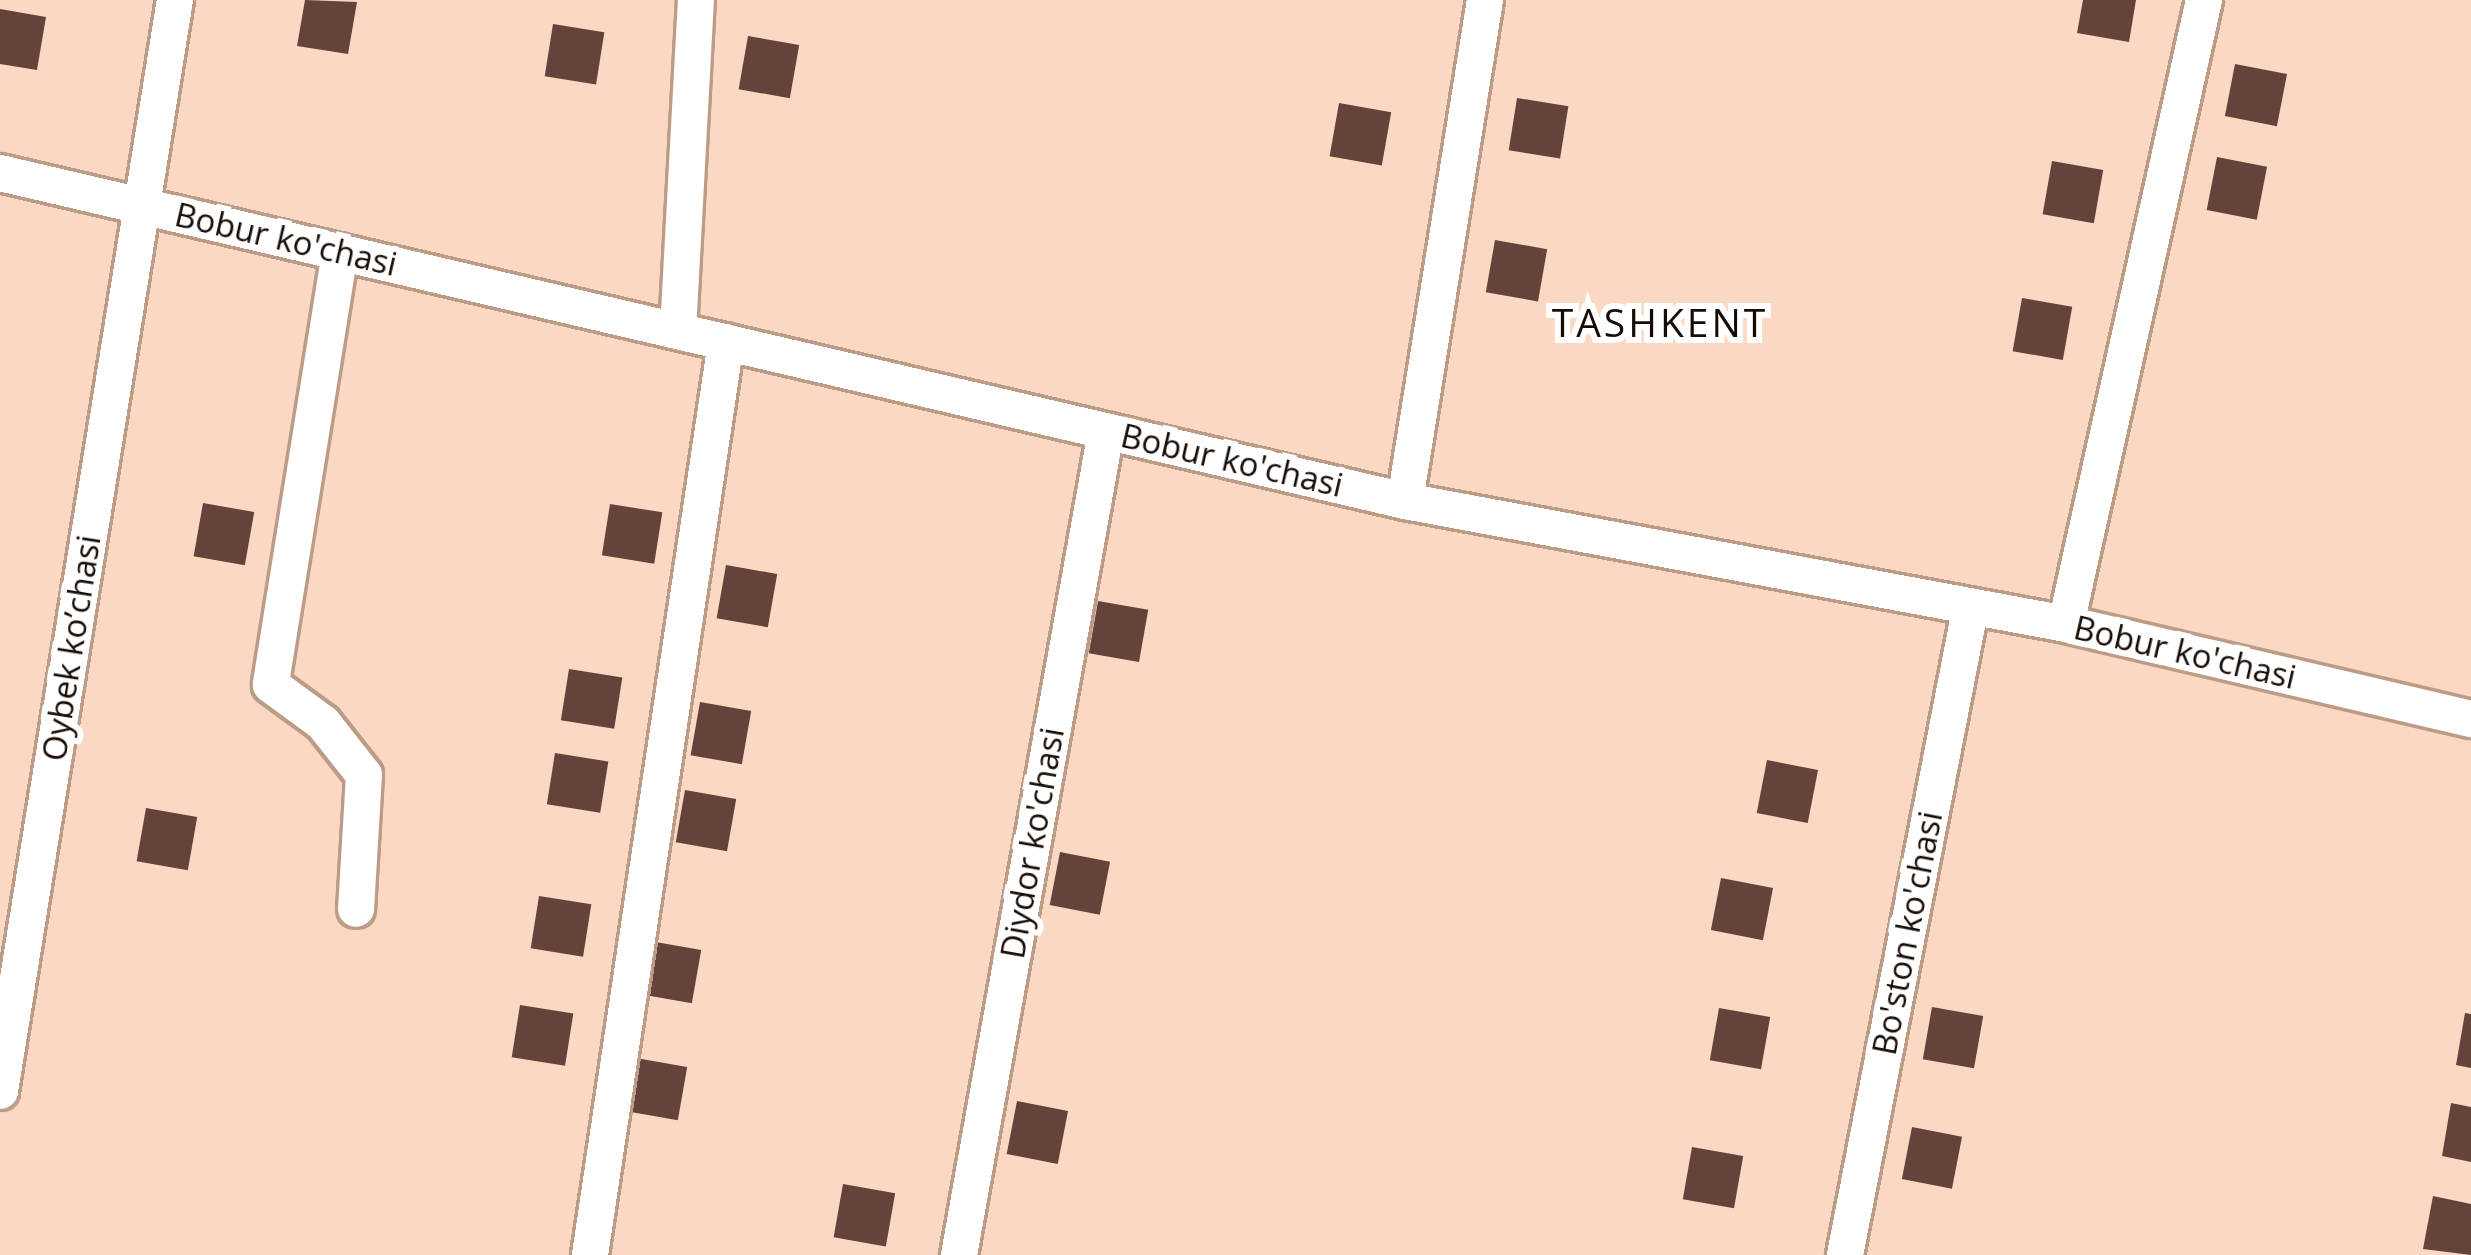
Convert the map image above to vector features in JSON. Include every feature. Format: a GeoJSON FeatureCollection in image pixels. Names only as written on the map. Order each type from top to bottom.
{"type":"FeatureCollection","features":[{"type":"Feature","properties":{"kind":"street","name":"Oybek ko’chasi"},"geometry":{"type":"LineString","coordinates":[[0,1091],[175,0]]}},
{"type":"Feature","properties":{"kind":"street"},"geometry":{"type":"LineString","coordinates":[[678,331],[696,0]]}},
{"type":"Feature","properties":{"kind":"street"},"geometry":{"type":"LineString","coordinates":[[1405,501],[1485,0]]}},
{"type":"Feature","properties":{"kind":"street"},"geometry":{"type":"LineString","coordinates":[[2066,624],[2204,0]]}},
{"type":"Feature","properties":{"kind":"street","name":"Bobur ko'chasi"},"geometry":{"type":"LineString","coordinates":[[0,173],[1405,501],[1970,610],[2066,624],[2471,718]]}},
{"type":"Feature","properties":{"kind":"street"},"geometry":{"type":"LineString","coordinates":[[340,252],[271,685],[322,723],[364,775],[356,909]]}},
{"type":"Feature","properties":{"kind":"street"},"geometry":{"type":"LineString","coordinates":[[590,1255],[725,342]]}},
{"type":"Feature","properties":{"kind":"street","name":"Diydor ko'chasi"},"geometry":{"type":"LineString","coordinates":[[959,1255],[1106,431]]}},
{"type":"Feature","properties":{"kind":"street","name":"Bo'ston ko'chasi"},"geometry":{"type":"LineString","coordinates":[[1845,1255],[1970,610]]}},
{"type":"Feature","properties":{"kind":"building"},"geometry":{"type":"Polygon","coordinates":[[[305,0],[357,2],[348,54],[297,46],[305,0]]]}},
{"type":"Feature","properties":{"kind":"building"},"geometry":{"type":"Polygon","coordinates":[[[2083,0],[2136,0],[2129,42],[2077,33],[2083,0]]]}},
{"type":"Feature","properties":{"kind":"building"},"geometry":{"type":"Polygon","coordinates":[[[0,9],[46,17],[37,70],[0,64],[0,9]]]}},
{"type":"Feature","properties":{"kind":"building"},"geometry":{"type":"Polygon","coordinates":[[[553,24],[604,32],[596,84],[545,76],[553,24]]]}},
{"type":"Feature","properties":{"kind":"building"},"geometry":{"type":"Polygon","coordinates":[[[748,36],[799,45],[790,98],[739,89],[748,36]]]}},
{"type":"Feature","properties":{"kind":"building"},"geometry":{"type":"Polygon","coordinates":[[[2235,64],[2287,74],[2277,126],[2225,116],[2235,64]]]}},
{"type":"Feature","properties":{"kind":"building"},"geometry":{"type":"Polygon","coordinates":[[[1517,98],[1568,106],[1560,158],[1509,150],[1517,98]]]}},
{"type":"Feature","properties":{"kind":"building"},"geometry":{"type":"Polygon","coordinates":[[[1339,103],[1391,112],[1382,165],[1330,156],[1339,103]]]}},
{"type":"Feature","properties":{"kind":"building"},"geometry":{"type":"Polygon","coordinates":[[[2217,157],[2267,167],[2257,220],[2207,210],[2217,157]]]}},
{"type":"Feature","properties":{"kind":"building"},"geometry":{"type":"Polygon","coordinates":[[[2052,161],[2103,170],[2094,223],[2043,214],[2052,161]]]}},
{"type":"Feature","properties":{"kind":"building"},"geometry":{"type":"Polygon","coordinates":[[[1495,240],[1547,249],[1538,301],[1486,292],[1495,240]]]}},
{"type":"Feature","properties":{"kind":"building"},"geometry":{"type":"Polygon","coordinates":[[[2022,298],[2072,307],[2063,360],[2013,351],[2022,298]]]}},
{"type":"Feature","properties":{"kind":"building"},"geometry":{"type":"Polygon","coordinates":[[[203,503],[254,512],[245,565],[194,556],[203,503]]]}},
{"type":"Feature","properties":{"kind":"building"},"geometry":{"type":"Polygon","coordinates":[[[610,504],[662,512],[654,564],[602,555],[610,504]]]}},
{"type":"Feature","properties":{"kind":"building"},"geometry":{"type":"Polygon","coordinates":[[[726,565],[777,574],[768,627],[717,618],[726,565]]]}},
{"type":"Feature","properties":{"kind":"building"},"geometry":{"type":"Polygon","coordinates":[[[1098,601],[1148,610],[1139,662],[1089,653],[1098,601]]]}},
{"type":"Feature","properties":{"kind":"building"},"geometry":{"type":"Polygon","coordinates":[[[569,669],[622,677],[614,729],[561,720],[569,669]]]}},
{"type":"Feature","properties":{"kind":"building"},"geometry":{"type":"Polygon","coordinates":[[[700,702],[751,711],[742,764],[691,755],[700,702]]]}},
{"type":"Feature","properties":{"kind":"building"},"geometry":{"type":"Polygon","coordinates":[[[555,753],[608,761],[600,813],[547,804],[555,753]]]}},
{"type":"Feature","properties":{"kind":"building"},"geometry":{"type":"Polygon","coordinates":[[[1767,760],[1818,770],[1808,823],[1757,813],[1767,760]]]}},
{"type":"Feature","properties":{"kind":"building"},"geometry":{"type":"Polygon","coordinates":[[[685,790],[736,799],[727,851],[676,842],[685,790]]]}},
{"type":"Feature","properties":{"kind":"building"},"geometry":{"type":"Polygon","coordinates":[[[146,808],[197,817],[188,870],[137,861],[146,808]]]}},
{"type":"Feature","properties":{"kind":"building"},"geometry":{"type":"Polygon","coordinates":[[[1060,852],[1110,862],[1100,915],[1050,905],[1060,852]]]}},
{"type":"Feature","properties":{"kind":"building"},"geometry":{"type":"Polygon","coordinates":[[[1721,878],[1773,888],[1763,940],[1711,930],[1721,878]]]}},
{"type":"Feature","properties":{"kind":"building"},"geometry":{"type":"Polygon","coordinates":[[[539,896],[591,904],[583,957],[531,948],[539,896]]]}},
{"type":"Feature","properties":{"kind":"building"},"geometry":{"type":"Polygon","coordinates":[[[650,941],[701,950],[692,1003],[641,994],[650,941]]]}},
{"type":"Feature","properties":{"kind":"building"},"geometry":{"type":"Polygon","coordinates":[[[520,1005],[573,1013],[565,1066],[512,1057],[520,1005]]]}},
{"type":"Feature","properties":{"kind":"building"},"geometry":{"type":"Polygon","coordinates":[[[1932,1007],[1983,1016],[1974,1068],[1923,1059],[1932,1007]]]}},
{"type":"Feature","properties":{"kind":"building"},"geometry":{"type":"Polygon","coordinates":[[[1719,1008],[1770,1017],[1761,1069],[1710,1060],[1719,1008]]]}},
{"type":"Feature","properties":{"kind":"building"},"geometry":{"type":"Polygon","coordinates":[[[2465,1013],[2471,1014],[2471,1068],[2456,1065],[2465,1013]]]}},
{"type":"Feature","properties":{"kind":"building"},"geometry":{"type":"Polygon","coordinates":[[[636,1058],[687,1067],[678,1120],[627,1111],[636,1058]]]}},
{"type":"Feature","properties":{"kind":"building"},"geometry":{"type":"Polygon","coordinates":[[[1017,1101],[1068,1111],[1058,1164],[1007,1154],[1017,1101]]]}},
{"type":"Feature","properties":{"kind":"building"},"geometry":{"type":"Polygon","coordinates":[[[2451,1103],[2471,1107],[2471,1162],[2442,1156],[2451,1103]]]}},
{"type":"Feature","properties":{"kind":"building"},"geometry":{"type":"Polygon","coordinates":[[[1912,1127],[1962,1137],[1952,1189],[1902,1179],[1912,1127]]]}},
{"type":"Feature","properties":{"kind":"building"},"geometry":{"type":"Polygon","coordinates":[[[1692,1147],[1743,1156],[1734,1208],[1683,1199],[1692,1147]]]}},
{"type":"Feature","properties":{"kind":"building"},"geometry":{"type":"Polygon","coordinates":[[[843,1184],[895,1193],[886,1246],[834,1237],[843,1184]]]}},
{"type":"Feature","properties":{"kind":"building"},"geometry":{"type":"Polygon","coordinates":[[[2433,1196],[2471,1204],[2471,1255],[2423,1249],[2433,1196]]]}},
{"type":"Feature","properties":{"kind":"district","name":"TASHKENT"},"geometry":{"type":"Point","coordinates":[1660,322]}}]}
